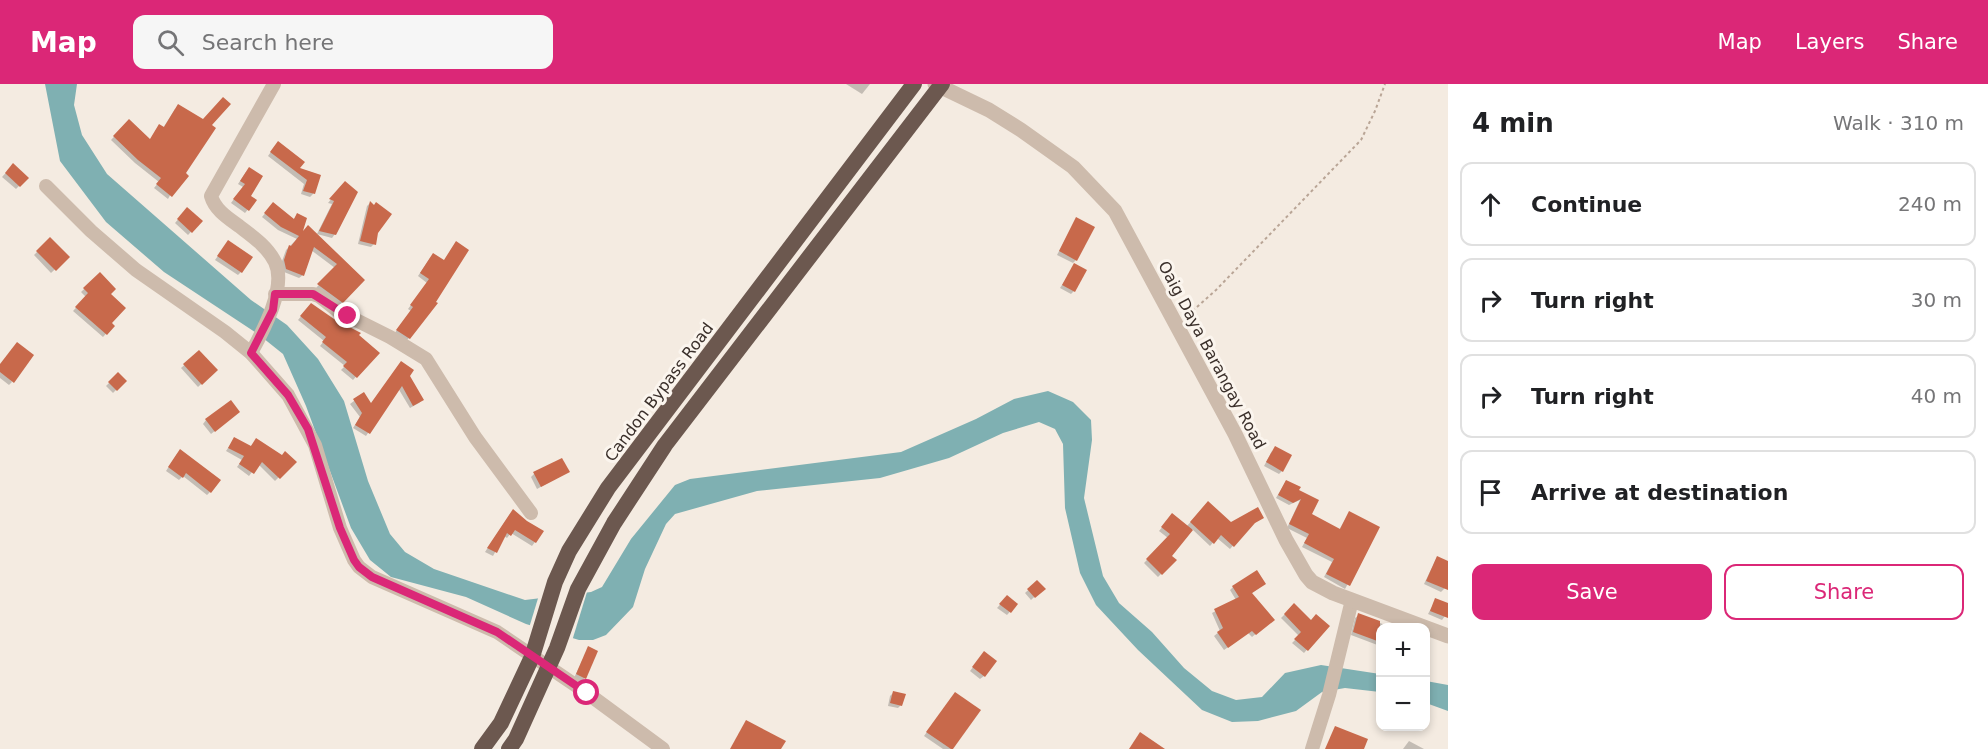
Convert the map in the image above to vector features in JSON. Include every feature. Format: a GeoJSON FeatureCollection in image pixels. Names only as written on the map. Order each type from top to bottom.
{"type":"FeatureCollection","features":[{"type":"Feature","properties":{"kind":"highway","name":"Candon Bypass Road"},"geometry":{"type":"LineString","coordinates":[[482,749],[501,723],[534,649],[555,582],[576,540],[608,488],[914,84]]}},
{"type":"Feature","properties":{"kind":"highway"},"geometry":{"type":"LineString","coordinates":[[509,749],[516,739],[549,667],[578,589],[614,523],[665,445],[939,85]]}},
{"type":"Feature","properties":{"kind":"street"},"geometry":{"type":"LineString","coordinates":[[251,353],[273,310],[278,279],[275,262],[258,241],[213,204],[211,196],[274,84]]}},
{"type":"Feature","properties":{"kind":"street","name":"Oaig Daya Barangay Road"},"geometry":{"type":"LineString","coordinates":[[939,85],[989,110],[1073,167],[1114,211],[1177,324],[1235,434],[1286,540],[1306,574],[1319,587],[1448,636]]}},
{"type":"Feature","properties":{"kind":"street"},"geometry":{"type":"LineString","coordinates":[[46,186],[91,231],[136,270],[225,332],[251,353],[288,395],[308,429],[340,528],[359,567],[372,577],[534,649],[549,667],[663,749]]}},
{"type":"Feature","properties":{"kind":"street"},"geometry":{"type":"LineString","coordinates":[[275,294],[320,296],[338,311],[390,337],[426,359],[475,437],[531,513]]}},
{"type":"Feature","properties":{"kind":"street"},"geometry":{"type":"LineString","coordinates":[[1312,749],[1329,695],[1352,600]]}},
{"type":"Feature","properties":{"kind":"path"},"geometry":{"type":"LineString","coordinates":[[1177,324],[1216,290],[1361,140],[1385,84]]}},
{"type":"Feature","properties":{"kind":"water"},"geometry":{"type":"Polygon","coordinates":[[[45,84],[77,84],[74,105],[82,135],[107,174],[251,300],[287,325],[318,359],[344,401],[368,481],[390,534],[405,552],[434,569],[525,600],[591,592],[602,587],[631,539],[675,485],[690,479],[901,452],[976,419],[1014,399],[1048,391],[1073,402],[1091,420],[1092,440],[1084,498],[1103,576],[1119,603],[1152,632],[1184,668],[1212,691],[1236,700],[1262,697],[1285,673],[1321,665],[1376,673],[1376,692],[1345,688],[1322,692],[1296,711],[1258,721],[1232,722],[1202,710],[1138,650],[1096,605],[1080,573],[1065,508],[1063,444],[1055,429],[1039,422],[1003,433],[949,458],[880,478],[757,491],[675,514],[666,524],[645,569],[633,607],[606,635],[593,640],[579,640],[526,624],[466,597],[391,577],[370,560],[351,528],[306,406],[283,354],[258,334],[164,272],[106,222],[60,161],[45,84]]]}},
{"type":"Feature","properties":{"kind":"water"},"geometry":{"type":"Polygon","coordinates":[[[1430,682],[1448,685],[1448,711],[1430,704],[1430,682]]]}},
{"type":"Feature","properties":{"kind":"pier"},"geometry":{"type":"Polygon","coordinates":[[[582,590],[587,592],[572,641],[529,628],[539,595],[582,590]]]}},
{"type":"Feature","properties":{"kind":"building"},"geometry":{"type":"Polygon","coordinates":[[[223,97],[231,104],[212,125],[216,128],[186,173],[189,176],[172,197],[156,184],[161,178],[113,136],[129,119],[150,139],[159,124],[164,127],[178,104],[203,119],[223,97]]]}},
{"type":"Feature","properties":{"kind":"building"},"geometry":{"type":"Polygon","coordinates":[[[278,141],[305,162],[300,168],[321,175],[315,194],[303,191],[307,180],[270,152],[278,141]]]}},
{"type":"Feature","properties":{"kind":"building"},"geometry":{"type":"Polygon","coordinates":[[[13,163],[29,178],[20,187],[5,173],[13,163]]]}},
{"type":"Feature","properties":{"kind":"building"},"geometry":{"type":"Polygon","coordinates":[[[249,167],[263,176],[251,196],[257,200],[249,211],[233,199],[245,184],[240,181],[249,167]]]}},
{"type":"Feature","properties":{"kind":"building"},"geometry":{"type":"Polygon","coordinates":[[[345,181],[358,192],[336,235],[319,231],[334,201],[329,199],[345,181]]]}},
{"type":"Feature","properties":{"kind":"building"},"geometry":{"type":"Polygon","coordinates":[[[370,201],[374,205],[376,202],[392,214],[378,233],[376,245],[360,241],[370,201]]]}},
{"type":"Feature","properties":{"kind":"building"},"geometry":{"type":"Polygon","coordinates":[[[273,202],[294,219],[297,213],[307,218],[303,231],[308,225],[365,280],[343,303],[317,284],[337,264],[314,247],[304,276],[286,269],[284,260],[289,245],[291,246],[299,236],[281,227],[264,213],[273,202]]]}},
{"type":"Feature","properties":{"kind":"building"},"geometry":{"type":"Polygon","coordinates":[[[187,207],[203,221],[192,233],[177,219],[187,207]]]}},
{"type":"Feature","properties":{"kind":"building"},"geometry":{"type":"Polygon","coordinates":[[[1076,217],[1095,227],[1077,261],[1059,251],[1076,217]]]}},
{"type":"Feature","properties":{"kind":"building"},"geometry":{"type":"Polygon","coordinates":[[[50,237],[70,257],[56,271],[36,251],[50,237]]]}},
{"type":"Feature","properties":{"kind":"building"},"geometry":{"type":"Polygon","coordinates":[[[228,240],[253,257],[242,273],[217,256],[228,240]]]}},
{"type":"Feature","properties":{"kind":"building"},"geometry":{"type":"Polygon","coordinates":[[[456,241],[469,250],[436,302],[438,303],[410,339],[396,330],[413,307],[410,305],[429,279],[420,273],[433,253],[444,260],[456,241]]]}},
{"type":"Feature","properties":{"kind":"building"},"geometry":{"type":"Polygon","coordinates":[[[1074,263],[1087,270],[1075,292],[1062,285],[1074,263]]]}},
{"type":"Feature","properties":{"kind":"building"},"geometry":{"type":"Polygon","coordinates":[[[100,272],[116,289],[111,294],[126,308],[112,323],[115,326],[107,335],[75,307],[88,293],[83,288],[100,272]]]}},
{"type":"Feature","properties":{"kind":"building"},"geometry":{"type":"Polygon","coordinates":[[[311,303],[334,319],[361,333],[359,335],[380,353],[357,378],[343,366],[347,362],[322,342],[326,337],[300,316],[311,303]]]}},
{"type":"Feature","properties":{"kind":"building"},"geometry":{"type":"Polygon","coordinates":[[[17,342],[34,355],[14,383],[0,372],[0,364],[17,342]]]}},
{"type":"Feature","properties":{"kind":"building"},"geometry":{"type":"Polygon","coordinates":[[[199,350],[218,370],[202,385],[183,364],[199,350]]]}},
{"type":"Feature","properties":{"kind":"building"},"geometry":{"type":"Polygon","coordinates":[[[401,361],[414,370],[410,376],[424,400],[413,406],[402,386],[370,434],[355,425],[362,413],[353,399],[364,392],[371,403],[401,361]]]}},
{"type":"Feature","properties":{"kind":"building"},"geometry":{"type":"Polygon","coordinates":[[[118,372],[127,381],[117,391],[108,382],[118,372]]]}},
{"type":"Feature","properties":{"kind":"building"},"geometry":{"type":"Polygon","coordinates":[[[231,400],[240,412],[215,432],[205,419],[231,400]]]}},
{"type":"Feature","properties":{"kind":"building"},"geometry":{"type":"Polygon","coordinates":[[[234,437],[251,446],[256,438],[282,455],[285,451],[297,462],[280,479],[262,462],[254,474],[239,464],[244,456],[228,448],[234,437]]]}},
{"type":"Feature","properties":{"kind":"building"},"geometry":{"type":"Polygon","coordinates":[[[1275,446],[1292,455],[1283,472],[1266,462],[1275,446]]]}},
{"type":"Feature","properties":{"kind":"building"},"geometry":{"type":"Polygon","coordinates":[[[180,449],[221,480],[211,493],[186,473],[183,478],[168,467],[180,449]]]}},
{"type":"Feature","properties":{"kind":"building"},"geometry":{"type":"Polygon","coordinates":[[[562,458],[570,472],[541,487],[533,472],[562,458]]]}},
{"type":"Feature","properties":{"kind":"building"},"geometry":{"type":"Polygon","coordinates":[[[1286,480],[1301,487],[1299,490],[1319,500],[1312,514],[1340,529],[1349,511],[1380,527],[1350,586],[1326,574],[1334,559],[1304,543],[1309,534],[1289,524],[1301,499],[1293,503],[1278,495],[1286,480]]]}},
{"type":"Feature","properties":{"kind":"building"},"geometry":{"type":"Polygon","coordinates":[[[1208,501],[1231,522],[1258,507],[1264,518],[1255,523],[1234,547],[1221,535],[1214,544],[1190,522],[1208,501]]]}},
{"type":"Feature","properties":{"kind":"building"},"geometry":{"type":"Polygon","coordinates":[[[513,509],[544,531],[536,543],[515,530],[511,536],[507,533],[497,553],[487,548],[513,509]]]}},
{"type":"Feature","properties":{"kind":"building"},"geometry":{"type":"Polygon","coordinates":[[[1172,513],[1193,530],[1172,556],[1177,560],[1162,575],[1146,559],[1170,534],[1161,527],[1172,513]]]}},
{"type":"Feature","properties":{"kind":"building"},"geometry":{"type":"Polygon","coordinates":[[[1437,556],[1448,561],[1448,590],[1426,581],[1437,556]]]}},
{"type":"Feature","properties":{"kind":"building"},"geometry":{"type":"Polygon","coordinates":[[[1257,570],[1266,584],[1252,593],[1275,620],[1256,635],[1252,631],[1228,648],[1217,632],[1223,628],[1214,609],[1239,597],[1232,586],[1257,570]]]}},
{"type":"Feature","properties":{"kind":"building"},"geometry":{"type":"Polygon","coordinates":[[[1037,580],[1046,589],[1035,598],[1027,589],[1037,580]]]}},
{"type":"Feature","properties":{"kind":"building"},"geometry":{"type":"Polygon","coordinates":[[[1007,595],[1018,604],[1011,613],[999,604],[1007,595]]]}},
{"type":"Feature","properties":{"kind":"building"},"geometry":{"type":"Polygon","coordinates":[[[1435,598],[1448,603],[1448,618],[1430,611],[1435,598]]]}},
{"type":"Feature","properties":{"kind":"building"},"geometry":{"type":"Polygon","coordinates":[[[1294,603],[1311,620],[1316,614],[1330,626],[1308,651],[1294,639],[1301,632],[1284,614],[1294,603]]]}},
{"type":"Feature","properties":{"kind":"building"},"geometry":{"type":"Polygon","coordinates":[[[1358,613],[1380,621],[1376,623],[1376,641],[1353,632],[1358,613]]]}},
{"type":"Feature","properties":{"kind":"building"},"geometry":{"type":"Polygon","coordinates":[[[588,646],[598,651],[586,679],[576,674],[588,646]]]}},
{"type":"Feature","properties":{"kind":"building"},"geometry":{"type":"Polygon","coordinates":[[[984,651],[997,661],[985,677],[972,667],[984,651]]]}},
{"type":"Feature","properties":{"kind":"building"},"geometry":{"type":"Polygon","coordinates":[[[893,691],[906,694],[902,706],[890,703],[893,691]]]}},
{"type":"Feature","properties":{"kind":"building"},"geometry":{"type":"Polygon","coordinates":[[[955,692],[981,710],[951,749],[926,732],[955,692]]]}},
{"type":"Feature","properties":{"kind":"building"},"geometry":{"type":"Polygon","coordinates":[[[746,720],[786,741],[781,749],[730,749],[746,720]]]}},
{"type":"Feature","properties":{"kind":"building"},"geometry":{"type":"Polygon","coordinates":[[[1335,726],[1368,739],[1364,749],[1325,749],[1335,726]]]}},
{"type":"Feature","properties":{"kind":"building"},"geometry":{"type":"Polygon","coordinates":[[[1140,732],[1165,749],[1129,749],[1140,732]]]}},
{"type":"Feature","properties":{"kind":"route"},"geometry":{"type":"LineString","coordinates":[[348,316],[320,296],[302,293],[275,294],[273,310],[251,353],[288,395],[308,429],[340,528],[354,560],[372,577],[497,632],[587,693]]}}]}
